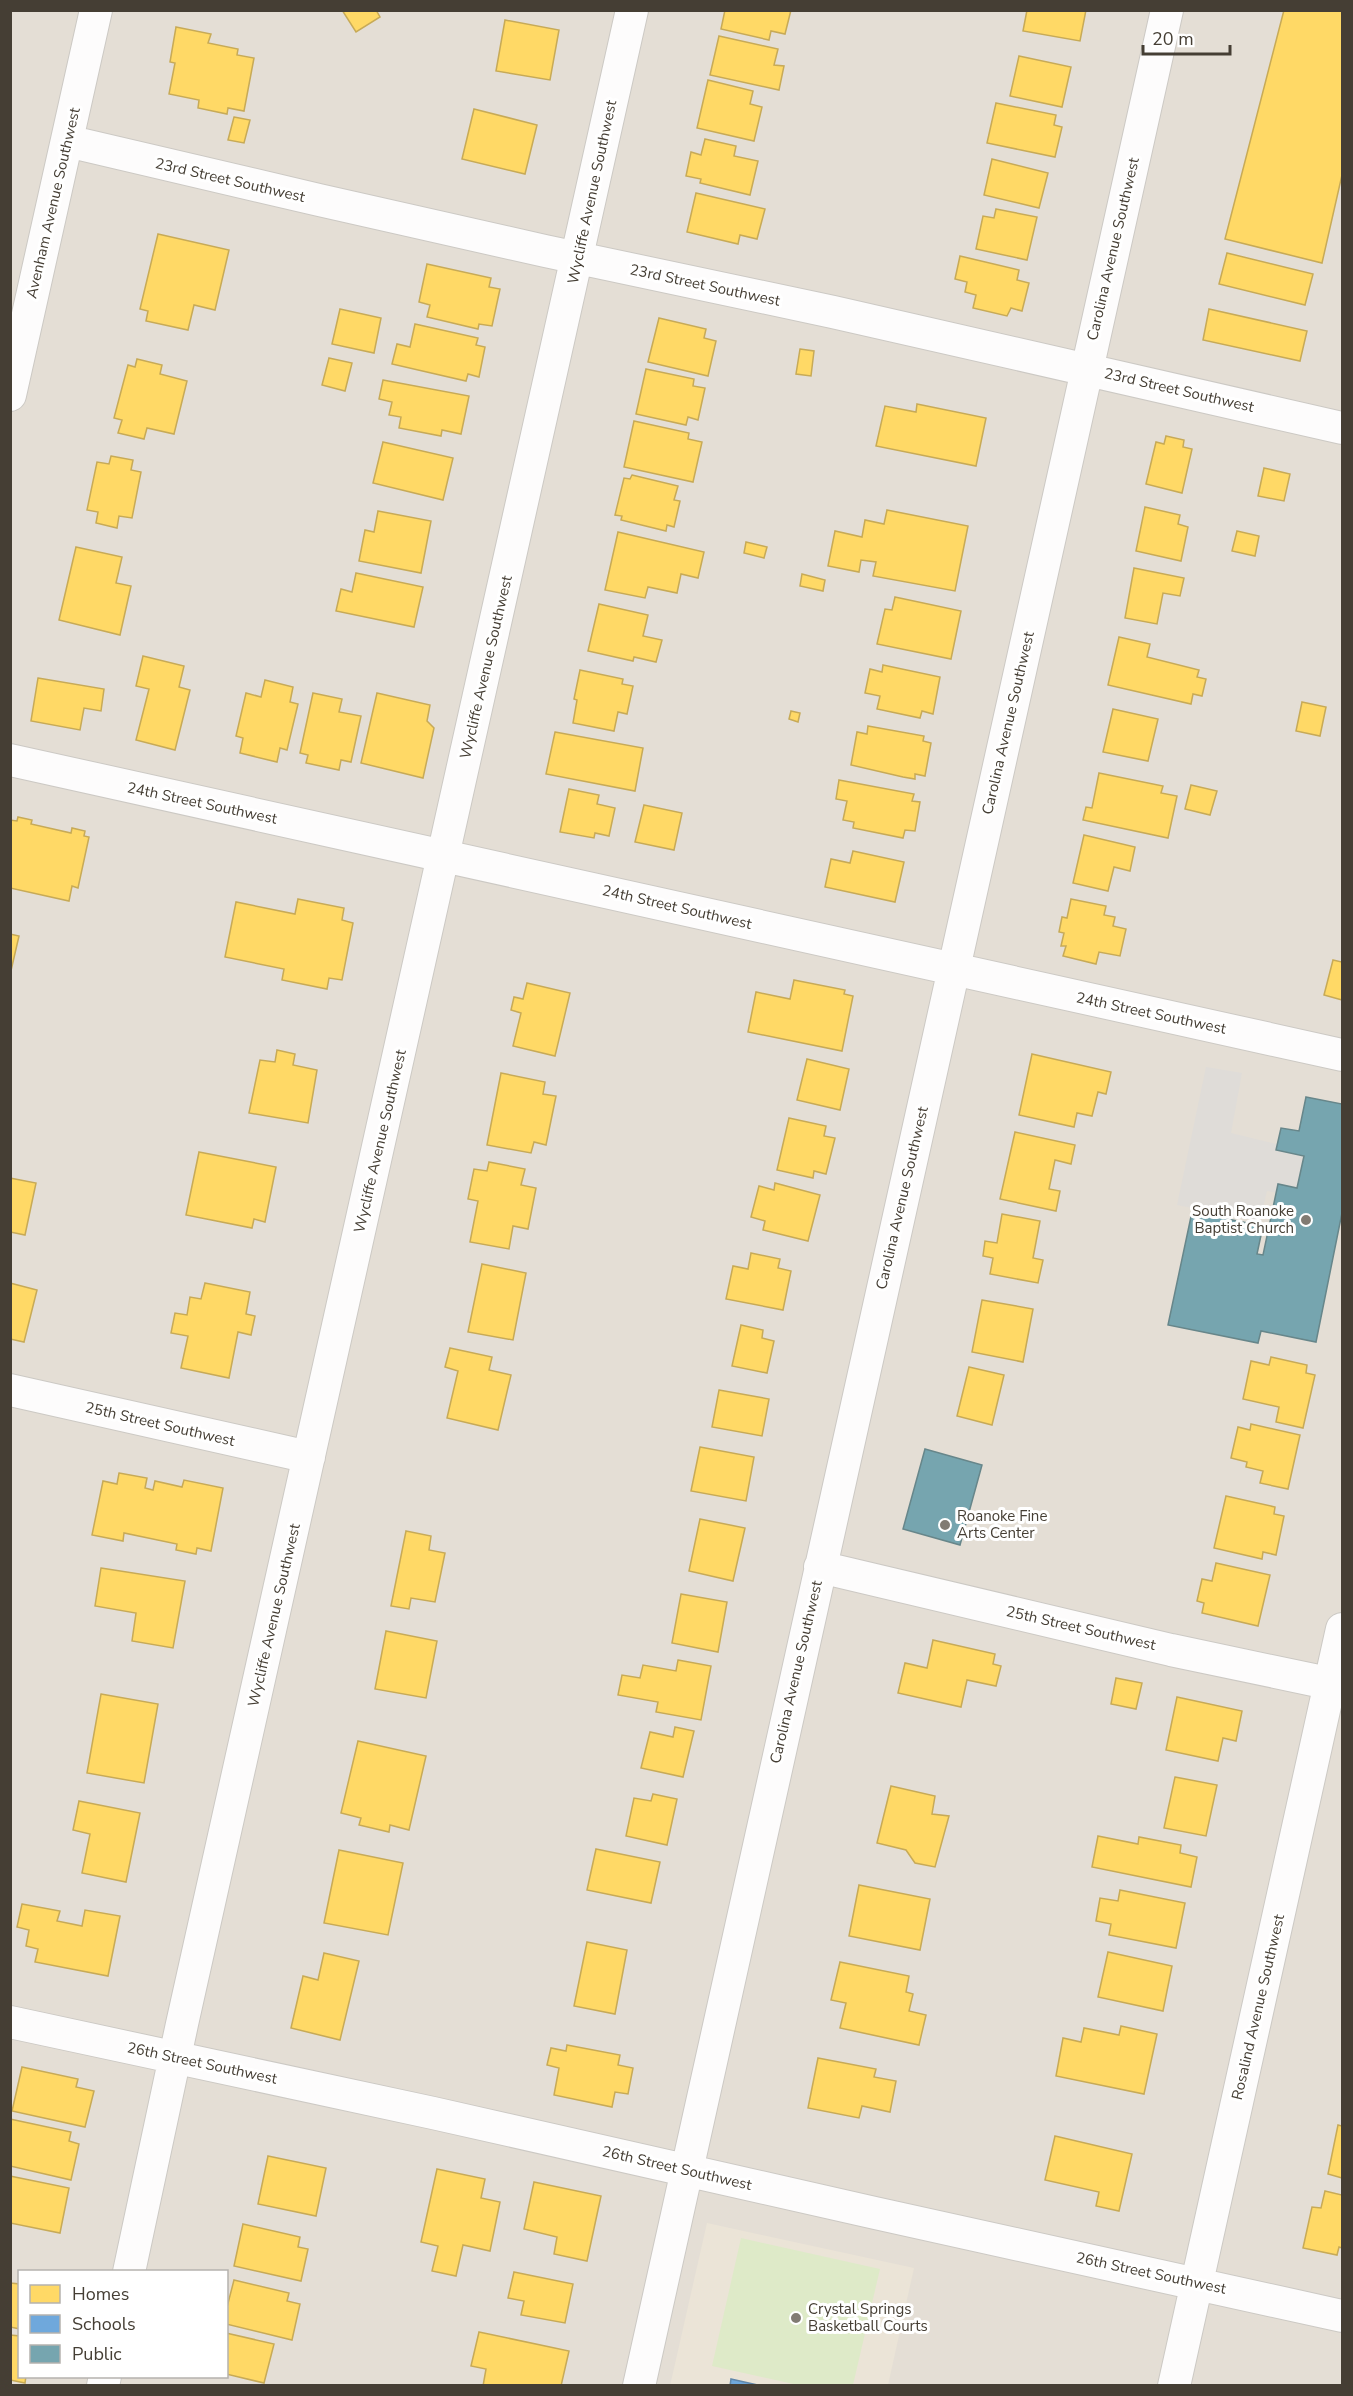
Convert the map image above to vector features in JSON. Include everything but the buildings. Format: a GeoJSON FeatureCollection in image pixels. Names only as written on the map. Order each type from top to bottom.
{"type":"FeatureCollection","features":[{"type":"Feature","properties":{"kind":"street","name":"Avenham Avenue Southwest"},"geometry":{"type":"LineString","coordinates":[[10,395],[96,10]]}},
{"type":"Feature","properties":{"kind":"street","name":"Wycliffe Avenue Southwest"},"geometry":{"type":"LineString","coordinates":[[129,2270],[632,10]]}},
{"type":"Feature","properties":{"kind":"street","name":"Carolina Avenue Southwest"},"geometry":{"type":"LineString","coordinates":[[639,2385],[1167,10]]}},
{"type":"Feature","properties":{"kind":"street","name":"23rd Street Southwest"},"geometry":{"type":"LineString","coordinates":[[67,141],[577,258],[833,312],[1342,428]]}},
{"type":"Feature","properties":{"kind":"street","name":"24th Street Southwest"},"geometry":{"type":"LineString","coordinates":[[10,760],[1342,1055]]}},
{"type":"Feature","properties":{"kind":"street","name":"25th Street Southwest"},"geometry":{"type":"LineString","coordinates":[[10,1390],[309,1457]]}},
{"type":"Feature","properties":{"kind":"street","name":"25th Street Southwest"},"geometry":{"type":"LineString","coordinates":[[820,1567],[1172,1650],[1336,1684]]}},
{"type":"Feature","properties":{"kind":"street","name":"Rosalind Avenue Southwest"},"geometry":{"type":"LineString","coordinates":[[1174,2385],[1336,1684],[1342,1629]]}},
{"type":"Feature","properties":{"kind":"street","name":"26th Street Southwest"},"geometry":{"type":"LineString","coordinates":[[10,2022],[686,2169],[1342,2316]]}},
{"type":"Feature","properties":{"kind":"shaded area"},"geometry":{"type":"Polygon","coordinates":[[[11,11],[1342,11],[1342,2385],[11,2386],[11,11]]]}},
{"type":"Feature","properties":{"kind":"shaded area"},"geometry":{"type":"Polygon","coordinates":[[[1206,1067],[1242,1073],[1231,1133],[1342,1160],[1342,1205],[1267,1191],[1260,1221],[1177,1205],[1206,1067]]]}},
{"type":"Feature","properties":{"kind":"shaded area","name":"Crystal Springs Basketball Courts"},"geometry":{"type":"Polygon","coordinates":[[[707,2223],[914,2268],[888,2385],[670,2386],[707,2223]]]}},
{"type":"Feature","properties":{"kind":"green space","name":"Crystal Springs Basketball Courts"},"geometry":{"type":"Polygon","coordinates":[[[741,2238],[880,2269],[853,2385],[798,2385],[712,2366],[741,2238]]]}},
{"type":"Feature","properties":{"kind":"place","name":"South Roanoke Baptist Church"},"geometry":{"type":"Point","coordinates":[1306,1220]}},
{"type":"Feature","properties":{"kind":"place","name":"Roanoke Fine Arts Center"},"geometry":{"type":"Point","coordinates":[945,1525]}},
{"type":"Feature","properties":{"kind":"place","name":"Crystal Springs Basketball Courts"},"geometry":{"type":"Point","coordinates":[796,2318]}}]}
